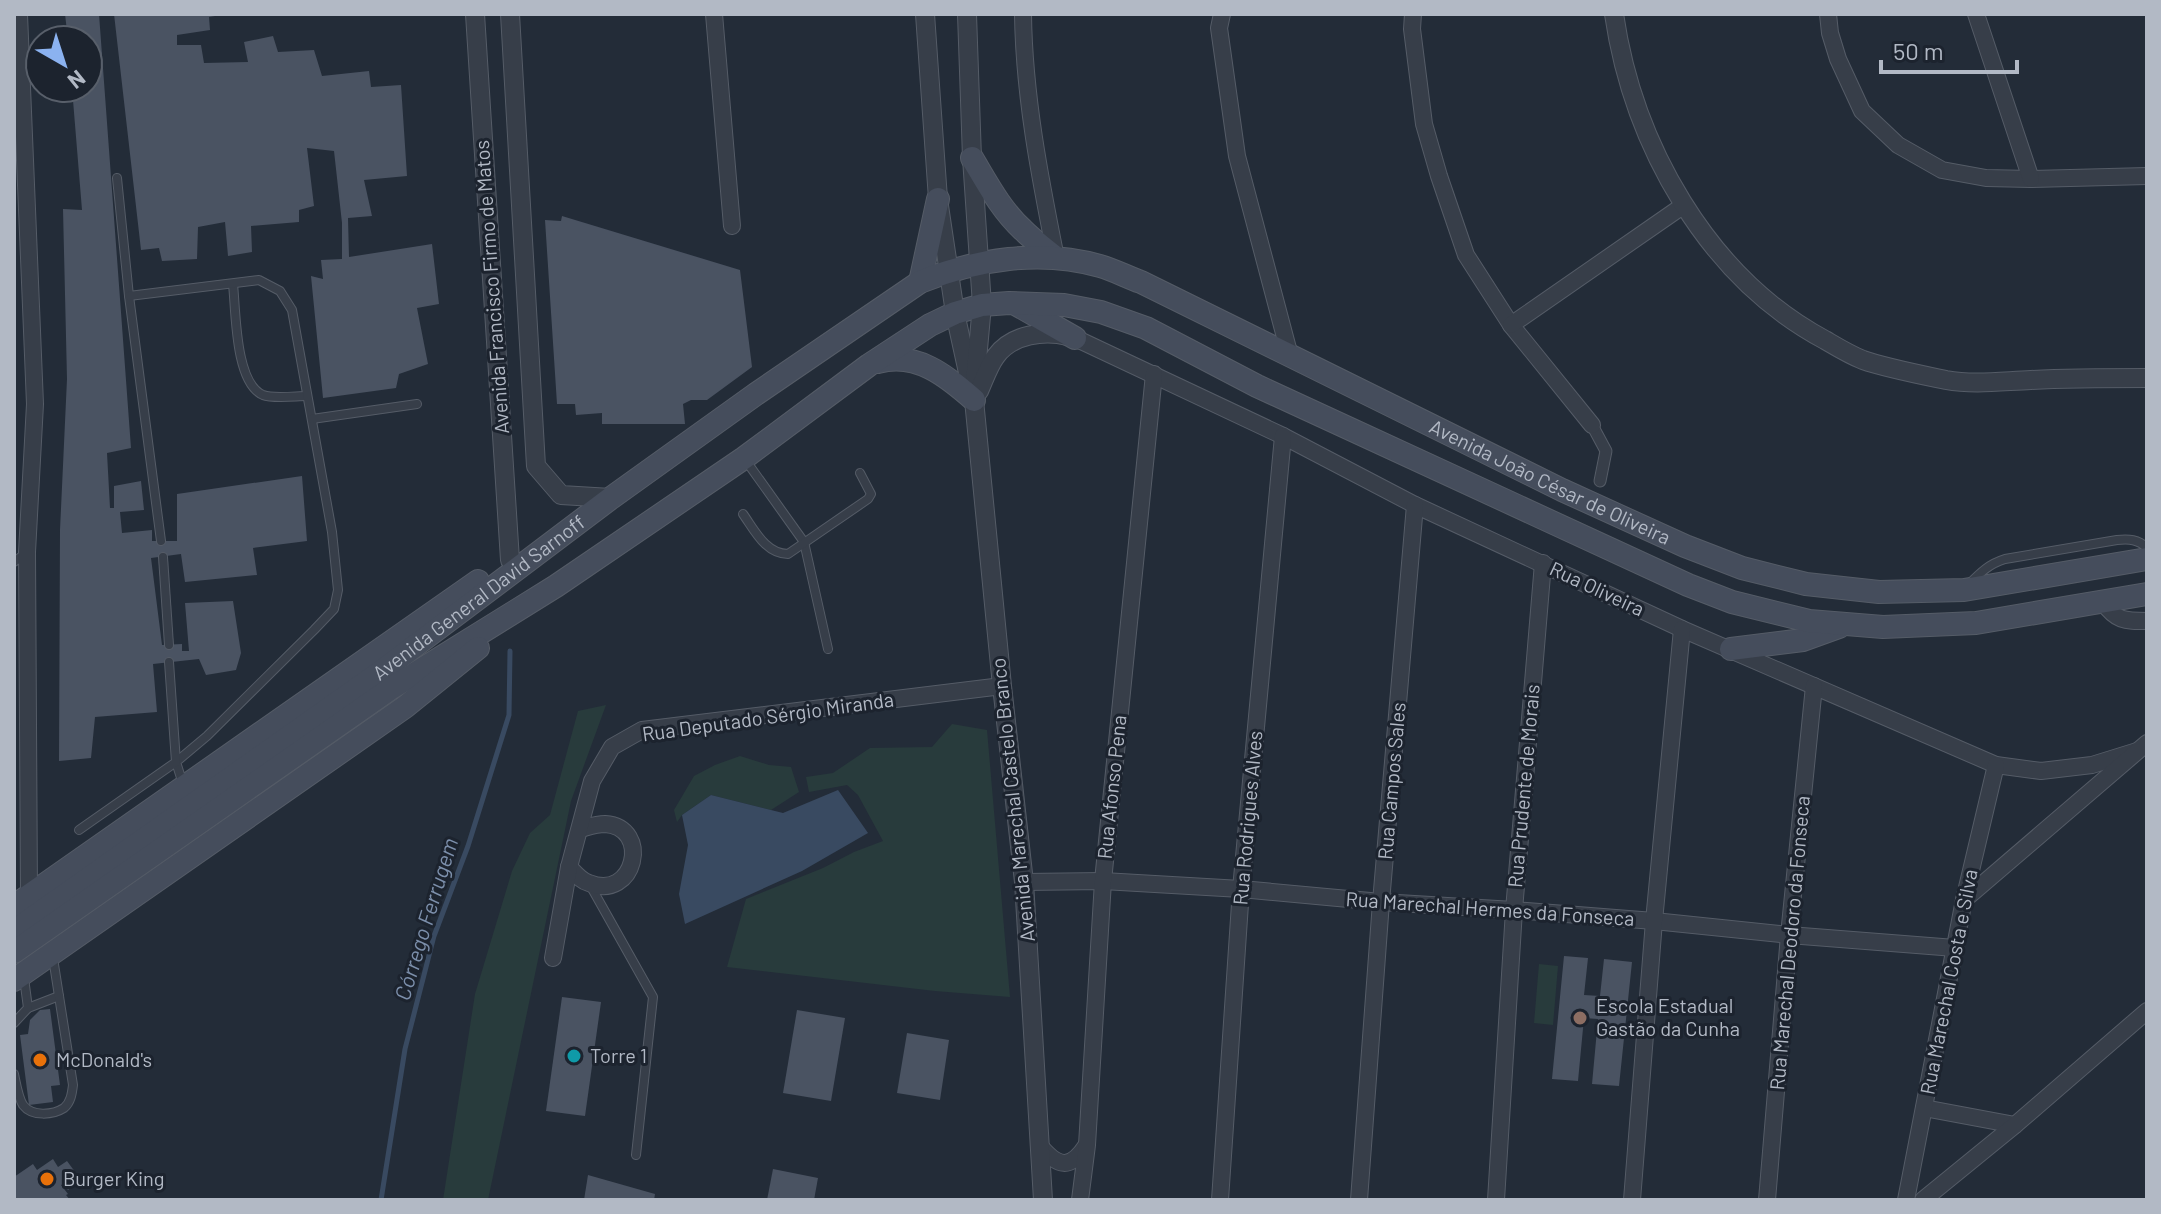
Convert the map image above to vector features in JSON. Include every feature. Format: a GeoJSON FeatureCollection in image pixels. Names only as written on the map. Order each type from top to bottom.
{"type":"FeatureCollection","features":[{"type":"Feature","properties":{"kind":"main road"},"geometry":{"type":"LineString","coordinates":[[972,158],[1008,213],[1056,258]]}},
{"type":"Feature","properties":{"kind":"main road"},"geometry":{"type":"LineString","coordinates":[[920,282],[938,199]]}},
{"type":"Feature","properties":{"kind":"main road","name":"Avenida João César de Oliveira"},"geometry":{"type":"LineString","coordinates":[[980,263],[1056,258],[1100,266],[1141,282],[1562,490],[1685,546],[1742,568],[1806,584],[1879,592],[1964,590],[2147,559]]}},
{"type":"Feature","properties":{"kind":"main road","name":"Avenida General David Sarnoff"},"geometry":{"type":"LineString","coordinates":[[14,931],[379,673],[611,498],[756,394],[920,282],[948,270],[980,263]]}},
{"type":"Feature","properties":{"kind":"main road"},"geometry":{"type":"LineString","coordinates":[[1014,304],[1075,338]]}},
{"type":"Feature","properties":{"kind":"main road","name":"Avenida General David Sarnoff"},"geometry":{"type":"LineString","coordinates":[[14,952],[390,689],[556,586],[744,458],[869,365],[930,325],[982,305]]}},
{"type":"Feature","properties":{"kind":"main road","name":"Avenida João César de Oliveira"},"geometry":{"type":"LineString","coordinates":[[982,305],[1064,305],[1101,312],[1146,328],[1257,386],[1688,585],[1732,602],[1793,618],[1883,627],[1976,623],[2147,594]]}},
{"type":"Feature","properties":{"kind":"main road"},"geometry":{"type":"LineString","coordinates":[[869,365],[905,359],[923,364],[955,383],[974,400]]}},
{"type":"Feature","properties":{"kind":"main road"},"geometry":{"type":"LineString","coordinates":[[22,901],[510,560],[548,536],[571,529]]}},
{"type":"Feature","properties":{"kind":"main road"},"geometry":{"type":"LineString","coordinates":[[19,977],[405,707],[556,586]]}},
{"type":"Feature","properties":{"kind":"main road"},"geometry":{"type":"LineString","coordinates":[[1731,649],[1803,640],[1845,624]]}},
{"type":"Feature","properties":{"kind":"street"},"geometry":{"type":"LineString","coordinates":[[19,14],[35,404],[20,557],[22,901]]}},
{"type":"Feature","properties":{"kind":"street","name":"Avenida Francisco Firmo de Matos"},"geometry":{"type":"LineString","coordinates":[[475,14],[510,560]]}},
{"type":"Feature","properties":{"kind":"street","name":"Avenida Francisco Firmo de Matos"},"geometry":{"type":"LineString","coordinates":[[510,14],[536,466],[561,495],[611,498]]}},
{"type":"Feature","properties":{"kind":"street"},"geometry":{"type":"LineString","coordinates":[[714,14],[732,226]]}},
{"type":"Feature","properties":{"kind":"street"},"geometry":{"type":"LineString","coordinates":[[925,14],[938,199],[955,313]]}},
{"type":"Feature","properties":{"kind":"street"},"geometry":{"type":"LineString","coordinates":[[967,14],[972,158],[982,305]]}},
{"type":"Feature","properties":{"kind":"street"},"geometry":{"type":"LineString","coordinates":[[1023,14],[1030,106],[1056,258]]}},
{"type":"Feature","properties":{"kind":"street"},"geometry":{"type":"LineString","coordinates":[[1222,14],[1219,28],[1237,156],[1290,356]]}},
{"type":"Feature","properties":{"kind":"street"},"geometry":{"type":"LineString","coordinates":[[1413,14],[1412,29],[1424,124],[1466,255],[1511,325],[1592,425],[1606,451],[1600,481]]}},
{"type":"Feature","properties":{"kind":"street"},"geometry":{"type":"LineString","coordinates":[[1614,14],[1623,62],[1637,107],[1658,157],[1684,205],[1735,270],[1797,325],[1862,360],[1948,380],[2147,378]]}},
{"type":"Feature","properties":{"kind":"street"},"geometry":{"type":"LineString","coordinates":[[1828,14],[1838,59],[1862,111],[1898,145],[1942,170],[1986,178],[2147,176]]}},
{"type":"Feature","properties":{"kind":"street"},"geometry":{"type":"LineString","coordinates":[[1976,14],[2031,179]]}},
{"type":"Feature","properties":{"kind":"street"},"geometry":{"type":"LineString","coordinates":[[1511,325],[1684,205]]}},
{"type":"Feature","properties":{"kind":"street","name":"Avenida Marechal Castelo Branco"},"geometry":{"type":"LineString","coordinates":[[974,400],[982,305]]}},
{"type":"Feature","properties":{"kind":"street","name":"Avenida Marechal Castelo Branco"},"geometry":{"type":"LineString","coordinates":[[955,313],[974,400],[1024,882],[1043,1200]]}},
{"type":"Feature","properties":{"kind":"street"},"geometry":{"type":"LineString","coordinates":[[974,400],[997,355],[1010,344],[1041,333],[1058,333],[1075,338]]}},
{"type":"Feature","properties":{"kind":"street","name":"Rua Oliveira"},"geometry":{"type":"LineString","coordinates":[[1075,338],[1283,436],[1415,505],[1682,629],[1996,765],[2041,771],[2092,765],[2142,747]]}},
{"type":"Feature","properties":{"kind":"street","name":"Rua Afonso Pena"},"geometry":{"type":"LineString","coordinates":[[1080,1200],[1087,1145],[1103,881],[1154,374]]}},
{"type":"Feature","properties":{"kind":"street","name":"Rua Rodrigues Alves"},"geometry":{"type":"LineString","coordinates":[[1220,1200],[1241,889],[1283,436]]}},
{"type":"Feature","properties":{"kind":"street","name":"Rua Campos Sales"},"geometry":{"type":"LineString","coordinates":[[1359,1200],[1415,505]]}},
{"type":"Feature","properties":{"kind":"street","name":"Rua Prudente de Morais"},"geometry":{"type":"LineString","coordinates":[[1496,1200],[1514,910],[1543,563]]}},
{"type":"Feature","properties":{"kind":"street"},"geometry":{"type":"LineString","coordinates":[[2102,601],[2119,619],[2147,621]]}},
{"type":"Feature","properties":{"kind":"street"},"geometry":{"type":"LineString","coordinates":[[1632,1200],[1654,921],[1682,629]]}},
{"type":"Feature","properties":{"kind":"street","name":"Rua Deputado Sérgio Miranda"},"geometry":{"type":"LineString","coordinates":[[553,958],[569,867],[592,781],[612,747],[642,730],[1002,686]]}},
{"type":"Feature","properties":{"kind":"street","name":"Rua Marechal Deodoro da Fonseca"},"geometry":{"type":"LineString","coordinates":[[1767,1200],[1814,686]]}},
{"type":"Feature","properties":{"kind":"street"},"geometry":{"type":"LineString","coordinates":[[1964,900],[2142,747]]}},
{"type":"Feature","properties":{"kind":"street","name":"Rua Marechal Costa e Silva"},"geometry":{"type":"LineString","coordinates":[[1906,1200],[1964,900],[1996,765]]}},
{"type":"Feature","properties":{"kind":"street"},"geometry":{"type":"LineString","coordinates":[[569,867],[589,884],[607,886],[623,880],[632,866],[633,845],[621,829],[601,824],[580,829]]}},
{"type":"Feature","properties":{"kind":"street","name":"Rua Marechal Hermes da Fonseca"},"geometry":{"type":"LineString","coordinates":[[1024,882],[1103,881],[1241,889],[1955,948]]}},
{"type":"Feature","properties":{"kind":"street"},"geometry":{"type":"LineString","coordinates":[[1923,1200],[2147,1011]]}},
{"type":"Feature","properties":{"kind":"street"},"geometry":{"type":"LineString","coordinates":[[1924,1108],[2015,1125]]}},
{"type":"Feature","properties":{"kind":"street"},"geometry":{"type":"LineString","coordinates":[[1040,1146],[1058,1162],[1068,1163],[1077,1159],[1087,1145]]}},
{"type":"Feature","properties":{"kind":"lane"},"geometry":{"type":"LineString","coordinates":[[117,178],[161,541]]}},
{"type":"Feature","properties":{"kind":"lane"},"geometry":{"type":"LineString","coordinates":[[79,830],[176,762],[207,736],[334,609],[338,590],[292,310],[280,291],[259,280],[129,296]]}},
{"type":"Feature","properties":{"kind":"lane"},"geometry":{"type":"LineString","coordinates":[[233,284],[242,369],[250,385],[265,396],[307,396]]}},
{"type":"Feature","properties":{"kind":"lane"},"geometry":{"type":"LineString","coordinates":[[312,419],[417,404]]}},
{"type":"Feature","properties":{"kind":"lane"},"geometry":{"type":"LineString","coordinates":[[744,458],[804,542],[828,649]]}},
{"type":"Feature","properties":{"kind":"lane"},"geometry":{"type":"LineString","coordinates":[[743,514],[766,546],[777,554],[788,554],[868,499],[871,494],[860,473]]}},
{"type":"Feature","properties":{"kind":"lane"},"geometry":{"type":"LineString","coordinates":[[1964,590],[1983,570],[2005,559],[2130,539],[2147,548]]}},
{"type":"Feature","properties":{"kind":"lane"},"geometry":{"type":"LineString","coordinates":[[163,557],[169,645]]}},
{"type":"Feature","properties":{"kind":"lane"},"geometry":{"type":"LineString","coordinates":[[169,662],[176,762],[184,789]]}},
{"type":"Feature","properties":{"kind":"lane"},"geometry":{"type":"LineString","coordinates":[[589,884],[653,997],[636,1155]]}},
{"type":"Feature","properties":{"kind":"lane"},"geometry":{"type":"LineString","coordinates":[[14,1074],[22,1104],[30,1111],[45,1115],[65,1107],[72,1096],[73,1085],[52,953]]}},
{"type":"Feature","properties":{"kind":"lane"},"geometry":{"type":"LineString","coordinates":[[19,977],[28,1008]]}},
{"type":"Feature","properties":{"kind":"lane"},"geometry":{"type":"LineString","coordinates":[[14,1023],[28,1008],[59,996]]}},
{"type":"Feature","properties":{"kind":"shaded area"},"geometry":{"type":"Polygon","coordinates":[[[606,705],[571,801],[488,1200],[443,1200],[475,994],[512,871],[530,833],[550,815],[578,711],[606,705]]]}},
{"type":"Feature","properties":{"kind":"shaded area"},"geometry":{"type":"Polygon","coordinates":[[[952,724],[987,730],[1010,997],[727,967],[746,899],[883,841],[858,795],[847,785],[809,792],[806,777],[833,773],[870,748],[932,747],[952,724]]]}},
{"type":"Feature","properties":{"kind":"shaded area"},"geometry":{"type":"Polygon","coordinates":[[[740,756],[769,765],[791,767],[799,792],[771,810],[711,795],[677,822],[674,810],[694,776],[740,756]]]}},
{"type":"Feature","properties":{"kind":"shaded area"},"geometry":{"type":"Polygon","coordinates":[[[1539,964],[1558,966],[1553,1025],[1534,1023],[1539,964]]]}},
{"type":"Feature","properties":{"kind":"water"},"geometry":{"type":"Polygon","coordinates":[[[838,790],[868,833],[802,871],[685,924],[679,894],[688,845],[682,815],[711,795],[783,813],[838,790]]]}},
{"type":"Feature","properties":{"kind":"building"},"geometry":{"type":"Polygon","coordinates":[[[65,14],[99,14],[100,24],[66,24],[65,14]]]}},
{"type":"Feature","properties":{"kind":"building"},"geometry":{"type":"Polygon","coordinates":[[[114,14],[215,14],[209,17],[210,30],[177,35],[177,45],[201,45],[204,63],[248,62],[244,42],[273,36],[278,52],[314,50],[322,76],[369,71],[371,87],[401,85],[407,176],[364,180],[372,216],[348,218],[349,257],[432,244],[439,304],[417,308],[428,364],[399,374],[396,388],[323,398],[311,276],[323,279],[321,260],[342,259],[342,223],[334,151],[307,148],[314,206],[299,210],[299,222],[251,226],[252,252],[228,256],[225,222],[198,227],[197,259],[162,261],[159,248],[141,250],[114,14]]]}},
{"type":"Feature","properties":{"kind":"building"},"geometry":{"type":"Polygon","coordinates":[[[104,82],[131,448],[107,453],[110,508],[114,508],[114,486],[141,481],[144,510],[120,512],[122,533],[152,530],[152,541],[177,541],[177,494],[302,476],[307,541],[253,548],[257,575],[185,582],[181,554],[151,558],[162,645],[182,644],[182,651],[189,651],[185,603],[233,601],[241,653],[236,670],[206,675],[199,659],[153,664],[157,712],[95,717],[91,758],[59,761],[60,530],[67,379],[63,209],[82,210],[73,104],[104,104],[104,82]]]}},
{"type":"Feature","properties":{"kind":"building"},"geometry":{"type":"Polygon","coordinates":[[[562,216],[740,270],[752,367],[707,400],[691,400],[683,404],[685,424],[602,424],[602,413],[576,415],[575,404],[557,404],[545,220],[561,221],[562,216]]]}},
{"type":"Feature","properties":{"kind":"building"},"geometry":{"type":"Polygon","coordinates":[[[1564,956],[1588,958],[1584,995],[1600,996],[1604,959],[1632,962],[1619,1086],[1592,1084],[1598,1019],[1584,1018],[1578,1081],[1552,1079],[1564,956]]]}},
{"type":"Feature","properties":{"kind":"building","name":"Torre 1"},"geometry":{"type":"Polygon","coordinates":[[[562,997],[601,1002],[585,1116],[546,1111],[562,997]]]}},
{"type":"Feature","properties":{"kind":"building","name":"McDonald's"},"geometry":{"type":"Polygon","coordinates":[[[50,1009],[60,1085],[51,1086],[53,1102],[29,1105],[20,1035],[28,1034],[30,1020],[40,1010],[50,1009]]]}},
{"type":"Feature","properties":{"kind":"building"},"geometry":{"type":"Polygon","coordinates":[[[797,1010],[845,1018],[831,1101],[783,1093],[797,1010]]]}},
{"type":"Feature","properties":{"kind":"building"},"geometry":{"type":"Polygon","coordinates":[[[907,1033],[949,1040],[940,1100],[897,1093],[907,1033]]]}},
{"type":"Feature","properties":{"kind":"building","name":"Burger King"},"geometry":{"type":"Polygon","coordinates":[[[53,1159],[58,1167],[67,1161],[81,1180],[68,1190],[61,1185],[70,1200],[14,1200],[14,1177],[33,1164],[37,1170],[53,1159]]]}},
{"type":"Feature","properties":{"kind":"building"},"geometry":{"type":"Polygon","coordinates":[[[773,1169],[818,1178],[814,1200],[767,1200],[773,1169]]]}},
{"type":"Feature","properties":{"kind":"building"},"geometry":{"type":"Polygon","coordinates":[[[588,1175],[655,1194],[654,1200],[584,1200],[588,1175]]]}},
{"type":"Feature","properties":{"kind":"waterway","name":"Córrego Ferrugem"},"geometry":{"type":"LineString","coordinates":[[381,1200],[405,1049],[434,936],[468,846],[509,715],[510,651]]}},
{"type":"Feature","properties":{"kind":"place","name":"Escola Estadual Gastão da Cunha"},"geometry":{"type":"Point","coordinates":[1580,1018]}},
{"type":"Feature","properties":{"kind":"place","name":"Torre 1"},"geometry":{"type":"Point","coordinates":[574,1056]}},
{"type":"Feature","properties":{"kind":"place","name":"McDonald's"},"geometry":{"type":"Point","coordinates":[40,1060]}},
{"type":"Feature","properties":{"kind":"place","name":"Burger King"},"geometry":{"type":"Point","coordinates":[47,1179]}}]}
